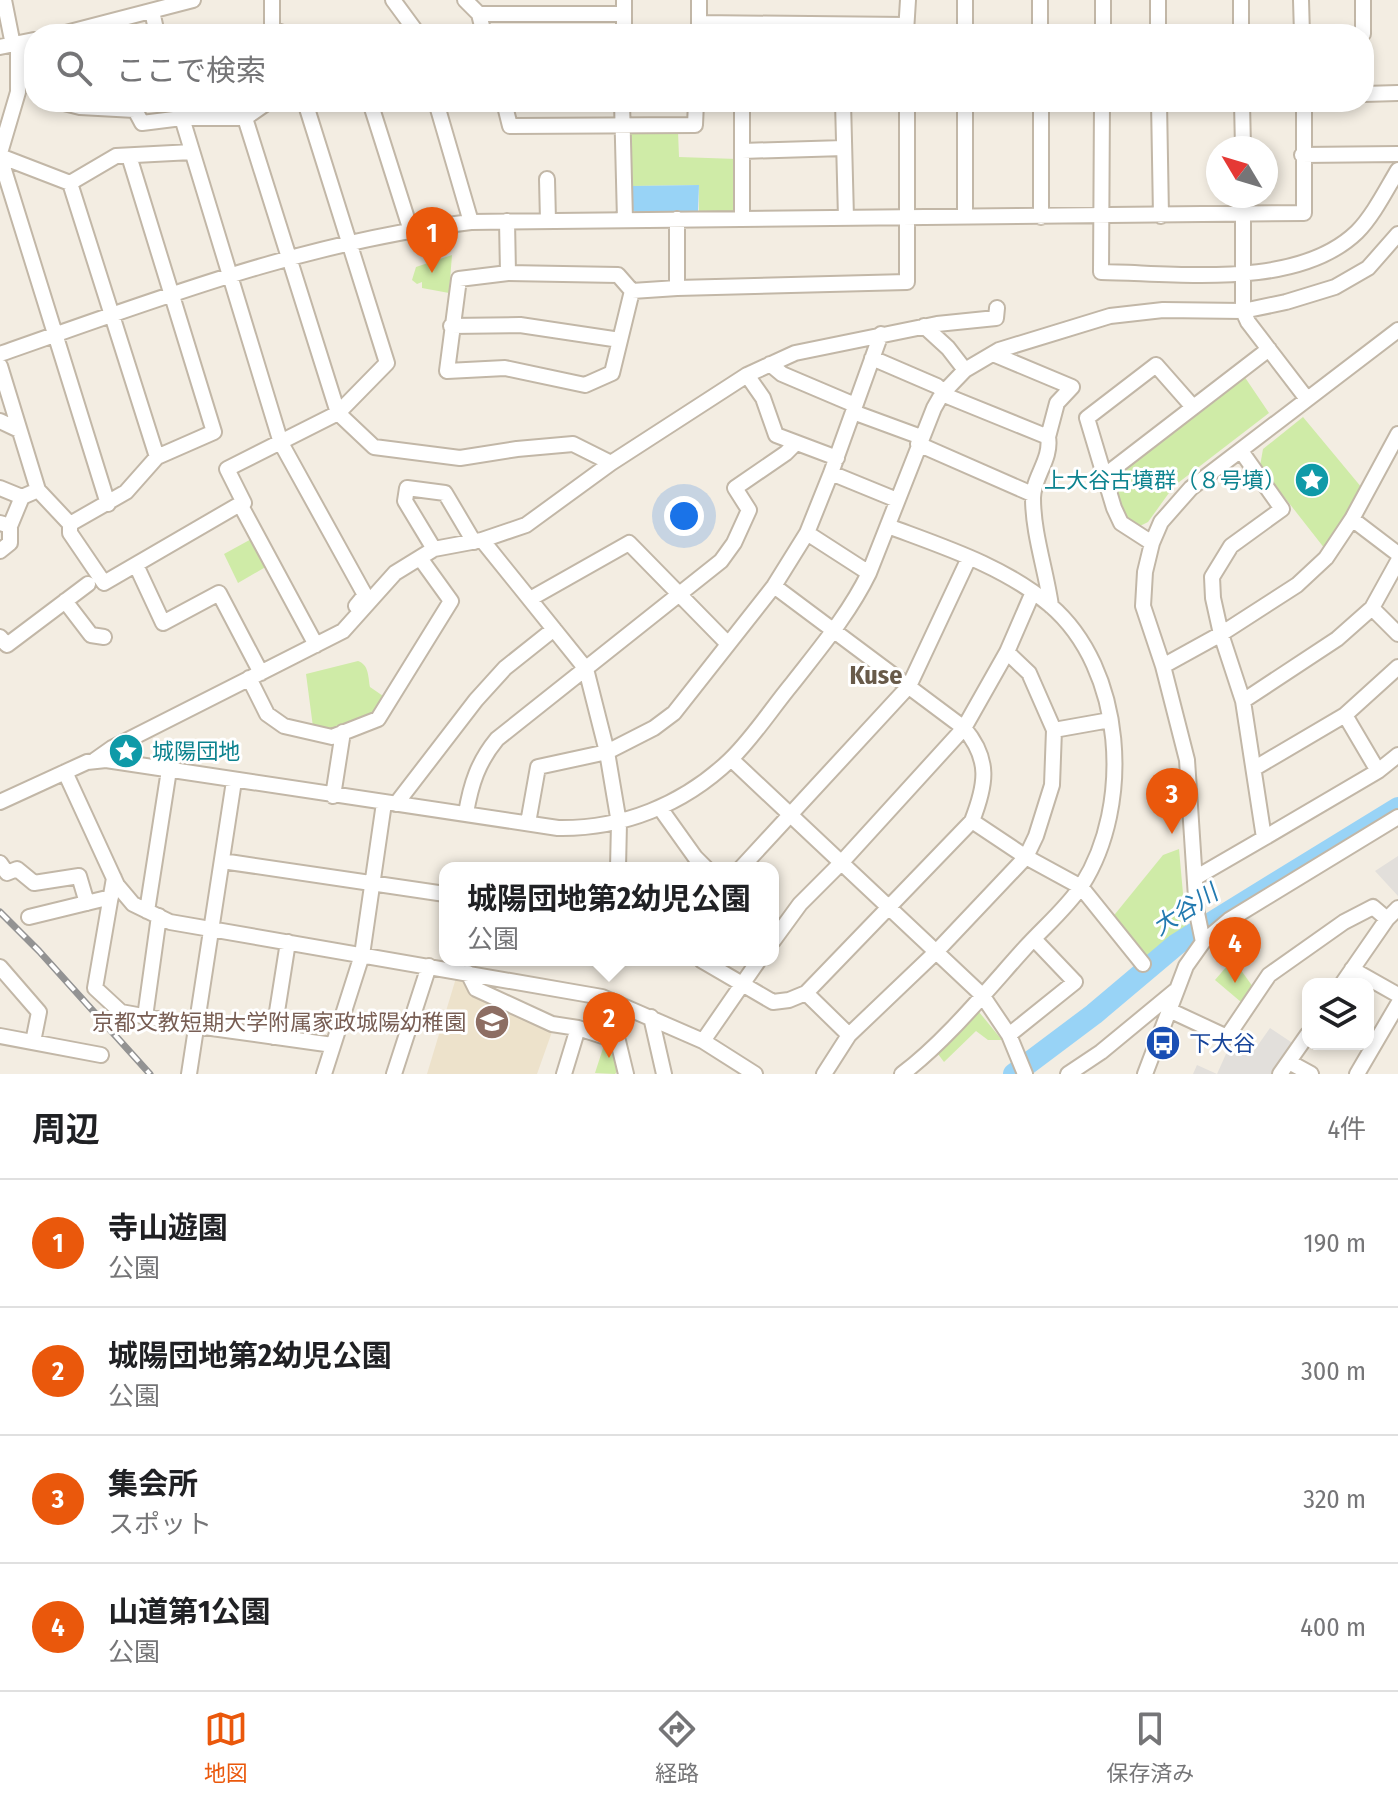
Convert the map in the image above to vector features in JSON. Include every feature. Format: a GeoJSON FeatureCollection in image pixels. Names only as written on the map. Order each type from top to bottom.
{"type":"FeatureCollection","features":[{"type":"Feature","properties":{"kind":"street"},"geometry":{"type":"LineString","coordinates":[[4,0],[4,25],[11,45],[18,92],[0,155],[108,504]]}},
{"type":"Feature","properties":{"kind":"street"},"geometry":{"type":"LineString","coordinates":[[101,24],[193,0]]}},
{"type":"Feature","properties":{"kind":"street"},"geometry":{"type":"LineString","coordinates":[[272,0],[272,24]]}},
{"type":"Feature","properties":{"kind":"street"},"geometry":{"type":"LineString","coordinates":[[393,0],[411,24]]}},
{"type":"Feature","properties":{"kind":"street"},"geometry":{"type":"LineString","coordinates":[[465,0],[479,14],[482,24]]}},
{"type":"Feature","properties":{"kind":"street"},"geometry":{"type":"LineString","coordinates":[[699,0],[699,24]]}},
{"type":"Feature","properties":{"kind":"street"},"geometry":{"type":"LineString","coordinates":[[906,24],[908,0]]}},
{"type":"Feature","properties":{"kind":"street"},"geometry":{"type":"LineString","coordinates":[[965,0],[965,24]]}},
{"type":"Feature","properties":{"kind":"street"},"geometry":{"type":"LineString","coordinates":[[1040,0],[1040,24]]}},
{"type":"Feature","properties":{"kind":"street"},"geometry":{"type":"LineString","coordinates":[[1103,0],[1103,24]]}},
{"type":"Feature","properties":{"kind":"street"},"geometry":{"type":"LineString","coordinates":[[1158,0],[1158,24]]}},
{"type":"Feature","properties":{"kind":"street"},"geometry":{"type":"LineString","coordinates":[[1241,0],[1241,24]]}},
{"type":"Feature","properties":{"kind":"street"},"geometry":{"type":"LineString","coordinates":[[1301,0],[1302,24]]}},
{"type":"Feature","properties":{"kind":"street"},"geometry":{"type":"LineString","coordinates":[[1363,0],[1363,24]]}},
{"type":"Feature","properties":{"kind":"street"},"geometry":{"type":"LineString","coordinates":[[479,14],[624,7]]}},
{"type":"Feature","properties":{"kind":"street"},"geometry":{"type":"LineString","coordinates":[[152,11],[155,24]]}},
{"type":"Feature","properties":{"kind":"street"},"geometry":{"type":"LineString","coordinates":[[18,92],[24,94]]}},
{"type":"Feature","properties":{"kind":"street"},"geometry":{"type":"LineString","coordinates":[[1374,94],[1398,93]]}},
{"type":"Feature","properties":{"kind":"street"},"geometry":{"type":"LineString","coordinates":[[136,112],[142,123],[182,118],[240,118],[250,112]]}},
{"type":"Feature","properties":{"kind":"street"},"geometry":{"type":"LineString","coordinates":[[238,112],[338,413],[374,447],[460,458],[573,444],[611,463]]}},
{"type":"Feature","properties":{"kind":"street"},"geometry":{"type":"LineString","coordinates":[[0,366],[38,490],[70,524],[70,533],[104,583],[244,503],[227,469],[338,413],[387,363],[308,112]]}},
{"type":"Feature","properties":{"kind":"street"},"geometry":{"type":"LineString","coordinates":[[373,112],[411,231]]}},
{"type":"Feature","properties":{"kind":"street"},"geometry":{"type":"LineString","coordinates":[[439,112],[471,222]]}},
{"type":"Feature","properties":{"kind":"street"},"geometry":{"type":"LineString","coordinates":[[506,112],[510,126],[695,125],[696,112]]}},
{"type":"Feature","properties":{"kind":"street"},"geometry":{"type":"LineString","coordinates":[[622,112],[625,220]]}},
{"type":"Feature","properties":{"kind":"street"},"geometry":{"type":"LineString","coordinates":[[742,112],[742,218]]}},
{"type":"Feature","properties":{"kind":"street"},"geometry":{"type":"LineString","coordinates":[[843,112],[846,218]]}},
{"type":"Feature","properties":{"kind":"street"},"geometry":{"type":"LineString","coordinates":[[632,291],[907,282],[907,112]]}},
{"type":"Feature","properties":{"kind":"street"},"geometry":{"type":"LineString","coordinates":[[965,112],[965,216]]}},
{"type":"Feature","properties":{"kind":"street"},"geometry":{"type":"LineString","coordinates":[[1041,112],[1041,217]]}},
{"type":"Feature","properties":{"kind":"street"},"geometry":{"type":"LineString","coordinates":[[1102,112],[1101,272],[1244,274],[1299,263],[1334,249],[1358,231],[1398,170]]}},
{"type":"Feature","properties":{"kind":"street"},"geometry":{"type":"LineString","coordinates":[[1159,112],[1161,216]]}},
{"type":"Feature","properties":{"kind":"street"},"geometry":{"type":"LineString","coordinates":[[1242,112],[1243,136]]}},
{"type":"Feature","properties":{"kind":"street"},"geometry":{"type":"LineString","coordinates":[[0,354],[229,274],[288,257],[348,243],[471,222],[1304,213],[1304,112]]}},
{"type":"Feature","properties":{"kind":"street"},"geometry":{"type":"LineString","coordinates":[[182,118],[281,443],[365,595],[321,642]]}},
{"type":"Feature","properties":{"kind":"street"},"geometry":{"type":"LineString","coordinates":[[742,151],[844,148]]}},
{"type":"Feature","properties":{"kind":"street"},"geometry":{"type":"LineString","coordinates":[[70,183],[116,156],[192,152]]}},
{"type":"Feature","properties":{"kind":"street"},"geometry":{"type":"LineString","coordinates":[[1302,155],[1398,154]]}},
{"type":"Feature","properties":{"kind":"street"},"geometry":{"type":"LineString","coordinates":[[0,155],[70,183]]}},
{"type":"Feature","properties":{"kind":"street"},"geometry":{"type":"LineString","coordinates":[[70,524],[126,492],[157,457],[214,432],[129,156]]}},
{"type":"Feature","properties":{"kind":"street"},"geometry":{"type":"LineString","coordinates":[[547,179],[548,221]]}},
{"type":"Feature","properties":{"kind":"street"},"geometry":{"type":"LineString","coordinates":[[70,183],[157,457]]}},
{"type":"Feature","properties":{"kind":"street"},"geometry":{"type":"LineString","coordinates":[[1243,208],[1243,311],[1248,322],[1307,399]]}},
{"type":"Feature","properties":{"kind":"street"},"geometry":{"type":"LineString","coordinates":[[677,219],[677,288]]}},
{"type":"Feature","properties":{"kind":"street"},"geometry":{"type":"LineString","coordinates":[[507,221],[508,273]]}},
{"type":"Feature","properties":{"kind":"street"},"geometry":{"type":"LineString","coordinates":[[95,760],[558,828],[619,823],[660,808],[731,759],[857,598],[888,526],[919,440],[943,393],[965,370],[993,354],[1110,316],[1163,310],[1243,311],[1335,287],[1368,268],[1398,234]]}},
{"type":"Feature","properties":{"kind":"street"},"geometry":{"type":"LineString","coordinates":[[508,273],[618,275],[632,291],[612,373],[585,385],[505,368],[447,371],[459,279],[508,273]]}},
{"type":"Feature","properties":{"kind":"street"},"geometry":{"type":"LineString","coordinates":[[0,802],[95,760],[112,748],[343,631],[395,573],[434,549],[478,541],[526,525],[611,463],[747,375],[795,353],[924,326],[996,318],[997,308]]}},
{"type":"Feature","properties":{"kind":"street"},"geometry":{"type":"LineString","coordinates":[[451,326],[520,325],[620,340]]}},
{"type":"Feature","properties":{"kind":"street"},"geometry":{"type":"LineString","coordinates":[[924,326],[948,348],[965,370]]}},
{"type":"Feature","properties":{"kind":"street"},"geometry":{"type":"LineString","coordinates":[[1202,939],[1187,760],[1163,666],[1143,606],[1145,572],[1152,543],[1161,522],[1191,488],[1398,330]]}},
{"type":"Feature","properties":{"kind":"street"},"geometry":{"type":"LineString","coordinates":[[528,823],[538,767],[607,752],[654,728],[674,713],[774,586],[807,533],[881,334]]}},
{"type":"Feature","properties":{"kind":"street"},"geometry":{"type":"LineString","coordinates":[[1104,476],[1269,349]]}},
{"type":"Feature","properties":{"kind":"street"},"geometry":{"type":"LineString","coordinates":[[993,354],[1072,387],[1057,403],[1048,437],[1050,447],[1032,494],[1051,606]]}},
{"type":"Feature","properties":{"kind":"street"},"geometry":{"type":"LineString","coordinates":[[872,358],[937,386],[943,393],[1048,437]]}},
{"type":"Feature","properties":{"kind":"street"},"geometry":{"type":"LineString","coordinates":[[770,364],[782,374],[1032,494]]}},
{"type":"Feature","properties":{"kind":"street"},"geometry":{"type":"LineString","coordinates":[[1152,543],[1121,523],[1087,418],[1156,365],[1193,407]]}},
{"type":"Feature","properties":{"kind":"street"},"geometry":{"type":"LineString","coordinates":[[747,375],[763,398],[776,435],[837,458]]}},
{"type":"Feature","properties":{"kind":"street"},"geometry":{"type":"LineString","coordinates":[[0,421],[19,430]]}},
{"type":"Feature","properties":{"kind":"street"},"geometry":{"type":"LineString","coordinates":[[1163,666],[1221,634],[1297,585],[1326,558],[1352,519],[1398,434]]}},
{"type":"Feature","properties":{"kind":"street"},"geometry":{"type":"LineString","coordinates":[[466,813],[471,785],[483,757],[497,739],[721,561],[734,543],[749,510],[735,488],[796,443]]}},
{"type":"Feature","properties":{"kind":"street"},"geometry":{"type":"LineString","coordinates":[[1241,451],[1282,509],[1231,546],[1212,577],[1221,634],[1243,701],[1264,838]]}},
{"type":"Feature","properties":{"kind":"street"},"geometry":{"type":"LineString","coordinates":[[831,473],[897,500]]}},
{"type":"Feature","properties":{"kind":"street"},"geometry":{"type":"LineString","coordinates":[[0,488],[22,497]]}},
{"type":"Feature","properties":{"kind":"street"},"geometry":{"type":"LineString","coordinates":[[434,549],[405,501],[407,488],[445,493],[478,541],[586,669],[607,752],[619,823],[618,862]]}},
{"type":"Feature","properties":{"kind":"street"},"geometry":{"type":"LineString","coordinates":[[0,551],[10,543],[5,524],[22,497],[38,490]]}},
{"type":"Feature","properties":{"kind":"street"},"geometry":{"type":"LineString","coordinates":[[240,504],[321,642]]}},
{"type":"Feature","properties":{"kind":"street"},"geometry":{"type":"LineString","coordinates":[[1352,519],[1398,554]]}},
{"type":"Feature","properties":{"kind":"street"},"geometry":{"type":"LineString","coordinates":[[888,526],[1004,573],[1033,592],[1066,621],[1101,682],[1115,759],[1112,800],[1100,850],[1081,887],[982,995],[902,1074]]}},
{"type":"Feature","properties":{"kind":"street"},"geometry":{"type":"LineString","coordinates":[[807,533],[869,573]]}},
{"type":"Feature","properties":{"kind":"street"},"geometry":{"type":"LineString","coordinates":[[530,599],[629,543],[728,644]]}},
{"type":"Feature","properties":{"kind":"street"},"geometry":{"type":"LineString","coordinates":[[136,565],[163,623],[219,593],[255,676],[267,714],[284,726],[332,737],[378,719],[451,601],[420,558]]}},
{"type":"Feature","properties":{"kind":"street"},"geometry":{"type":"LineString","coordinates":[[747,862],[909,686],[969,558]]}},
{"type":"Feature","properties":{"kind":"street"},"geometry":{"type":"LineString","coordinates":[[1243,701],[1337,639],[1372,608],[1398,561]]}},
{"type":"Feature","properties":{"kind":"street"},"geometry":{"type":"LineString","coordinates":[[0,637],[7,645],[88,584]]}},
{"type":"Feature","properties":{"kind":"street"},"geometry":{"type":"LineString","coordinates":[[710,966],[773,1002],[806,993],[972,821],[982,794],[984,765],[973,739],[964,728],[774,586]]}},
{"type":"Feature","properties":{"kind":"street"},"geometry":{"type":"LineString","coordinates":[[779,933],[800,904],[964,728],[1007,652],[1033,592]]}},
{"type":"Feature","properties":{"kind":"street"},"geometry":{"type":"LineString","coordinates":[[65,601],[91,635],[104,637]]}},
{"type":"Feature","properties":{"kind":"street"},"geometry":{"type":"LineString","coordinates":[[1372,608],[1398,634]]}},
{"type":"Feature","properties":{"kind":"street"},"geometry":{"type":"LineString","coordinates":[[324,1074],[362,955],[372,883],[390,804],[505,668],[554,629]]}},
{"type":"Feature","properties":{"kind":"street"},"geometry":{"type":"LineString","coordinates":[[824,1074],[849,1035],[936,952],[1026,857],[1036,836],[1052,785],[1054,730],[1029,673],[1007,652]]}},
{"type":"Feature","properties":{"kind":"street"},"geometry":{"type":"LineString","coordinates":[[1255,768],[1345,715],[1398,667]]}},
{"type":"Feature","properties":{"kind":"street"},"geometry":{"type":"LineString","coordinates":[[1345,715],[1378,771]]}},
{"type":"Feature","properties":{"kind":"street"},"geometry":{"type":"LineString","coordinates":[[1054,730],[1110,720]]}},
{"type":"Feature","properties":{"kind":"street"},"geometry":{"type":"LineString","coordinates":[[333,796],[343,732]]}},
{"type":"Feature","properties":{"kind":"street"},"geometry":{"type":"LineString","coordinates":[[1195,878],[1378,771],[1398,755]]}},
{"type":"Feature","properties":{"kind":"street"},"geometry":{"type":"LineString","coordinates":[[731,759],[982,995],[1009,1035],[1023,1069]]}},
{"type":"Feature","properties":{"kind":"street"},"geometry":{"type":"LineString","coordinates":[[145,1017],[169,770]]}},
{"type":"Feature","properties":{"kind":"street"},"geometry":{"type":"LineString","coordinates":[[65,772],[114,878],[133,904],[170,922],[602,997],[703,1041],[755,1074]]}},
{"type":"Feature","properties":{"kind":"street"},"geometry":{"type":"LineString","coordinates":[[189,1074],[234,781]]}},
{"type":"Feature","properties":{"kind":"street"},"geometry":{"type":"LineString","coordinates":[[660,808],[700,862]]}},
{"type":"Feature","properties":{"kind":"street"},"geometry":{"type":"LineString","coordinates":[[1145,1074],[1186,966],[1202,939],[1398,817]]}},
{"type":"Feature","properties":{"kind":"street"},"geometry":{"type":"LineString","coordinates":[[972,821],[1026,857],[1081,887],[1143,964]]}},
{"type":"Feature","properties":{"kind":"street"},"geometry":{"type":"LineString","coordinates":[[222,861],[439,893]]}},
{"type":"Feature","properties":{"kind":"street"},"geometry":{"type":"LineString","coordinates":[[0,863],[7,873],[17,869],[34,883],[79,876],[87,903]]}},
{"type":"Feature","properties":{"kind":"street"},"geometry":{"type":"LineString","coordinates":[[114,878],[95,988],[121,1012],[333,1045]]}},
{"type":"Feature","properties":{"kind":"street"},"geometry":{"type":"LineString","coordinates":[[29,917],[111,897]]}},
{"type":"Feature","properties":{"kind":"street"},"geometry":{"type":"LineString","coordinates":[[1169,1010],[1227,1037],[1269,975],[1344,922],[1373,907],[1392,913],[1346,978]]}},
{"type":"Feature","properties":{"kind":"street"},"geometry":{"type":"LineString","coordinates":[[1009,1035],[1075,982],[1034,939]]}},
{"type":"Feature","properties":{"kind":"street"},"geometry":{"type":"LineString","coordinates":[[273,1037],[288,942]]}},
{"type":"Feature","properties":{"kind":"street"},"geometry":{"type":"LineString","coordinates":[[394,1074],[429,966]]}},
{"type":"Feature","properties":{"kind":"street"},"geometry":{"type":"LineString","coordinates":[[703,1041],[754,966]]}},
{"type":"Feature","properties":{"kind":"street"},"geometry":{"type":"LineString","coordinates":[[0,967],[39,1012],[33,1042]]}},
{"type":"Feature","properties":{"kind":"street"},"geometry":{"type":"LineString","coordinates":[[1352,969],[1398,995]]}},
{"type":"Feature","properties":{"kind":"street"},"geometry":{"type":"LineString","coordinates":[[468,973],[476,989],[552,1024],[578,1028],[618,1041],[626,1074]]}},
{"type":"Feature","properties":{"kind":"street"},"geometry":{"type":"LineString","coordinates":[[1068,1074],[1101,1052],[1177,988]]}},
{"type":"Feature","properties":{"kind":"street"},"geometry":{"type":"LineString","coordinates":[[806,993],[849,1035]]}},
{"type":"Feature","properties":{"kind":"street"},"geometry":{"type":"LineString","coordinates":[[1357,1074],[1398,1004]]}},
{"type":"Feature","properties":{"kind":"street"},"geometry":{"type":"LineString","coordinates":[[651,1017],[664,1074]]}},
{"type":"Feature","properties":{"kind":"street"},"geometry":{"type":"LineString","coordinates":[[564,1074],[578,1028]]}},
{"type":"Feature","properties":{"kind":"street"},"geometry":{"type":"LineString","coordinates":[[0,1036],[101,1055]]}},
{"type":"Feature","properties":{"kind":"street"},"geometry":{"type":"LineString","coordinates":[[1302,1042],[1284,1068],[1311,1074]]}},
{"type":"Feature","properties":{"kind":"shaded area"},"geometry":{"type":"Polygon","coordinates":[[[1398,856],[1398,896],[1375,871],[1398,856]]]}},
{"type":"Feature","properties":{"kind":"shaded area","name":"京都文教短期大学附属家政城陽幼稚園"},"geometry":{"type":"Polygon","coordinates":[[[456,978],[461,979],[472,992],[553,1029],[537,1074],[427,1074],[456,978]]]}},
{"type":"Feature","properties":{"kind":"shaded area"},"geometry":{"type":"Polygon","coordinates":[[[1270,1028],[1294,1044],[1272,1074],[1217,1074],[1230,1045],[1251,1055],[1270,1028]]]}},
{"type":"Feature","properties":{"kind":"shaded area"},"geometry":{"type":"Polygon","coordinates":[[[1197,1065],[1217,1074],[1193,1074],[1197,1065]]]}},
{"type":"Feature","properties":{"kind":"green space"},"geometry":{"type":"Polygon","coordinates":[[[633,131],[678,131],[679,157],[737,159],[737,206],[731,214],[699,212],[699,185],[632,186],[629,135],[633,131]]]}},
{"type":"Feature","properties":{"kind":"green space"},"geometry":{"type":"Polygon","coordinates":[[[452,255],[449,293],[422,288],[422,282],[417,284],[412,280],[416,267],[452,255]]]}},
{"type":"Feature","properties":{"kind":"green space"},"geometry":{"type":"Polygon","coordinates":[[[1244,376],[1269,413],[1174,486],[1148,522],[1136,528],[1124,518],[1113,484],[1116,477],[1244,376]]]}},
{"type":"Feature","properties":{"kind":"green space"},"geometry":{"type":"Polygon","coordinates":[[[1303,417],[1362,488],[1325,549],[1260,466],[1263,449],[1303,417]]]}},
{"type":"Feature","properties":{"kind":"green space"},"geometry":{"type":"Polygon","coordinates":[[[255,537],[269,565],[238,583],[224,554],[255,537]]]}},
{"type":"Feature","properties":{"kind":"green space"},"geometry":{"type":"Polygon","coordinates":[[[358,661],[366,668],[370,687],[386,698],[375,716],[331,733],[313,727],[306,674],[358,661]]]}},
{"type":"Feature","properties":{"kind":"green space"},"geometry":{"type":"Polygon","coordinates":[[[1179,849],[1186,927],[1144,958],[1111,919],[1163,855],[1179,849]]]}},
{"type":"Feature","properties":{"kind":"green space"},"geometry":{"type":"Polygon","coordinates":[[[1233,959],[1253,987],[1241,1002],[1215,980],[1233,959]]]}},
{"type":"Feature","properties":{"kind":"green space"},"geometry":{"type":"Polygon","coordinates":[[[979,1012],[1002,1040],[988,1040],[976,1031],[944,1062],[938,1054],[979,1012]]]}},
{"type":"Feature","properties":{"kind":"green space"},"geometry":{"type":"Polygon","coordinates":[[[605,1042],[616,1049],[621,1067],[615,1074],[595,1073],[605,1042]]]}},
{"type":"Feature","properties":{"kind":"water"},"geometry":{"type":"Polygon","coordinates":[[[699,185],[698,212],[639,214],[631,209],[632,186],[699,185]]]}},
{"type":"Feature","properties":{"kind":"waterway","name":"大谷川"},"geometry":{"type":"LineString","coordinates":[[1014,1074],[1094,1014],[1177,944],[1398,808]]}},
{"type":"Feature","properties":{"kind":"railway"},"geometry":{"type":"LineString","coordinates":[[0,912],[150,1074]]}},
{"type":"Feature","properties":{"kind":"place","name":"寺山遊園"},"geometry":{"type":"Point","coordinates":[432,273]}},
{"type":"Feature","properties":{"kind":"place","name":"上大谷古墳群（８号墳）"},"geometry":{"type":"Point","coordinates":[1312,480]}},
{"type":"Feature","properties":{"kind":"place","name":"城陽団地"},"geometry":{"type":"Point","coordinates":[126,751]}},
{"type":"Feature","properties":{"kind":"place","name":"集会所"},"geometry":{"type":"Point","coordinates":[1172,834]}},
{"type":"Feature","properties":{"kind":"place","name":"山道第1公園"},"geometry":{"type":"Point","coordinates":[1235,983]}},
{"type":"Feature","properties":{"kind":"place","name":"京都文教短期大学附属家政城陽幼稚園"},"geometry":{"type":"Point","coordinates":[492,1022]}},
{"type":"Feature","properties":{"kind":"place","name":"下大谷"},"geometry":{"type":"Point","coordinates":[1163,1043]}},
{"type":"Feature","properties":{"kind":"place","name":"城陽団地第2幼児公園"},"geometry":{"type":"Point","coordinates":[609,1058]}},
{"type":"Feature","properties":{"kind":"district","name":"Kuse"},"geometry":{"type":"Point","coordinates":[876,675]}}]}
